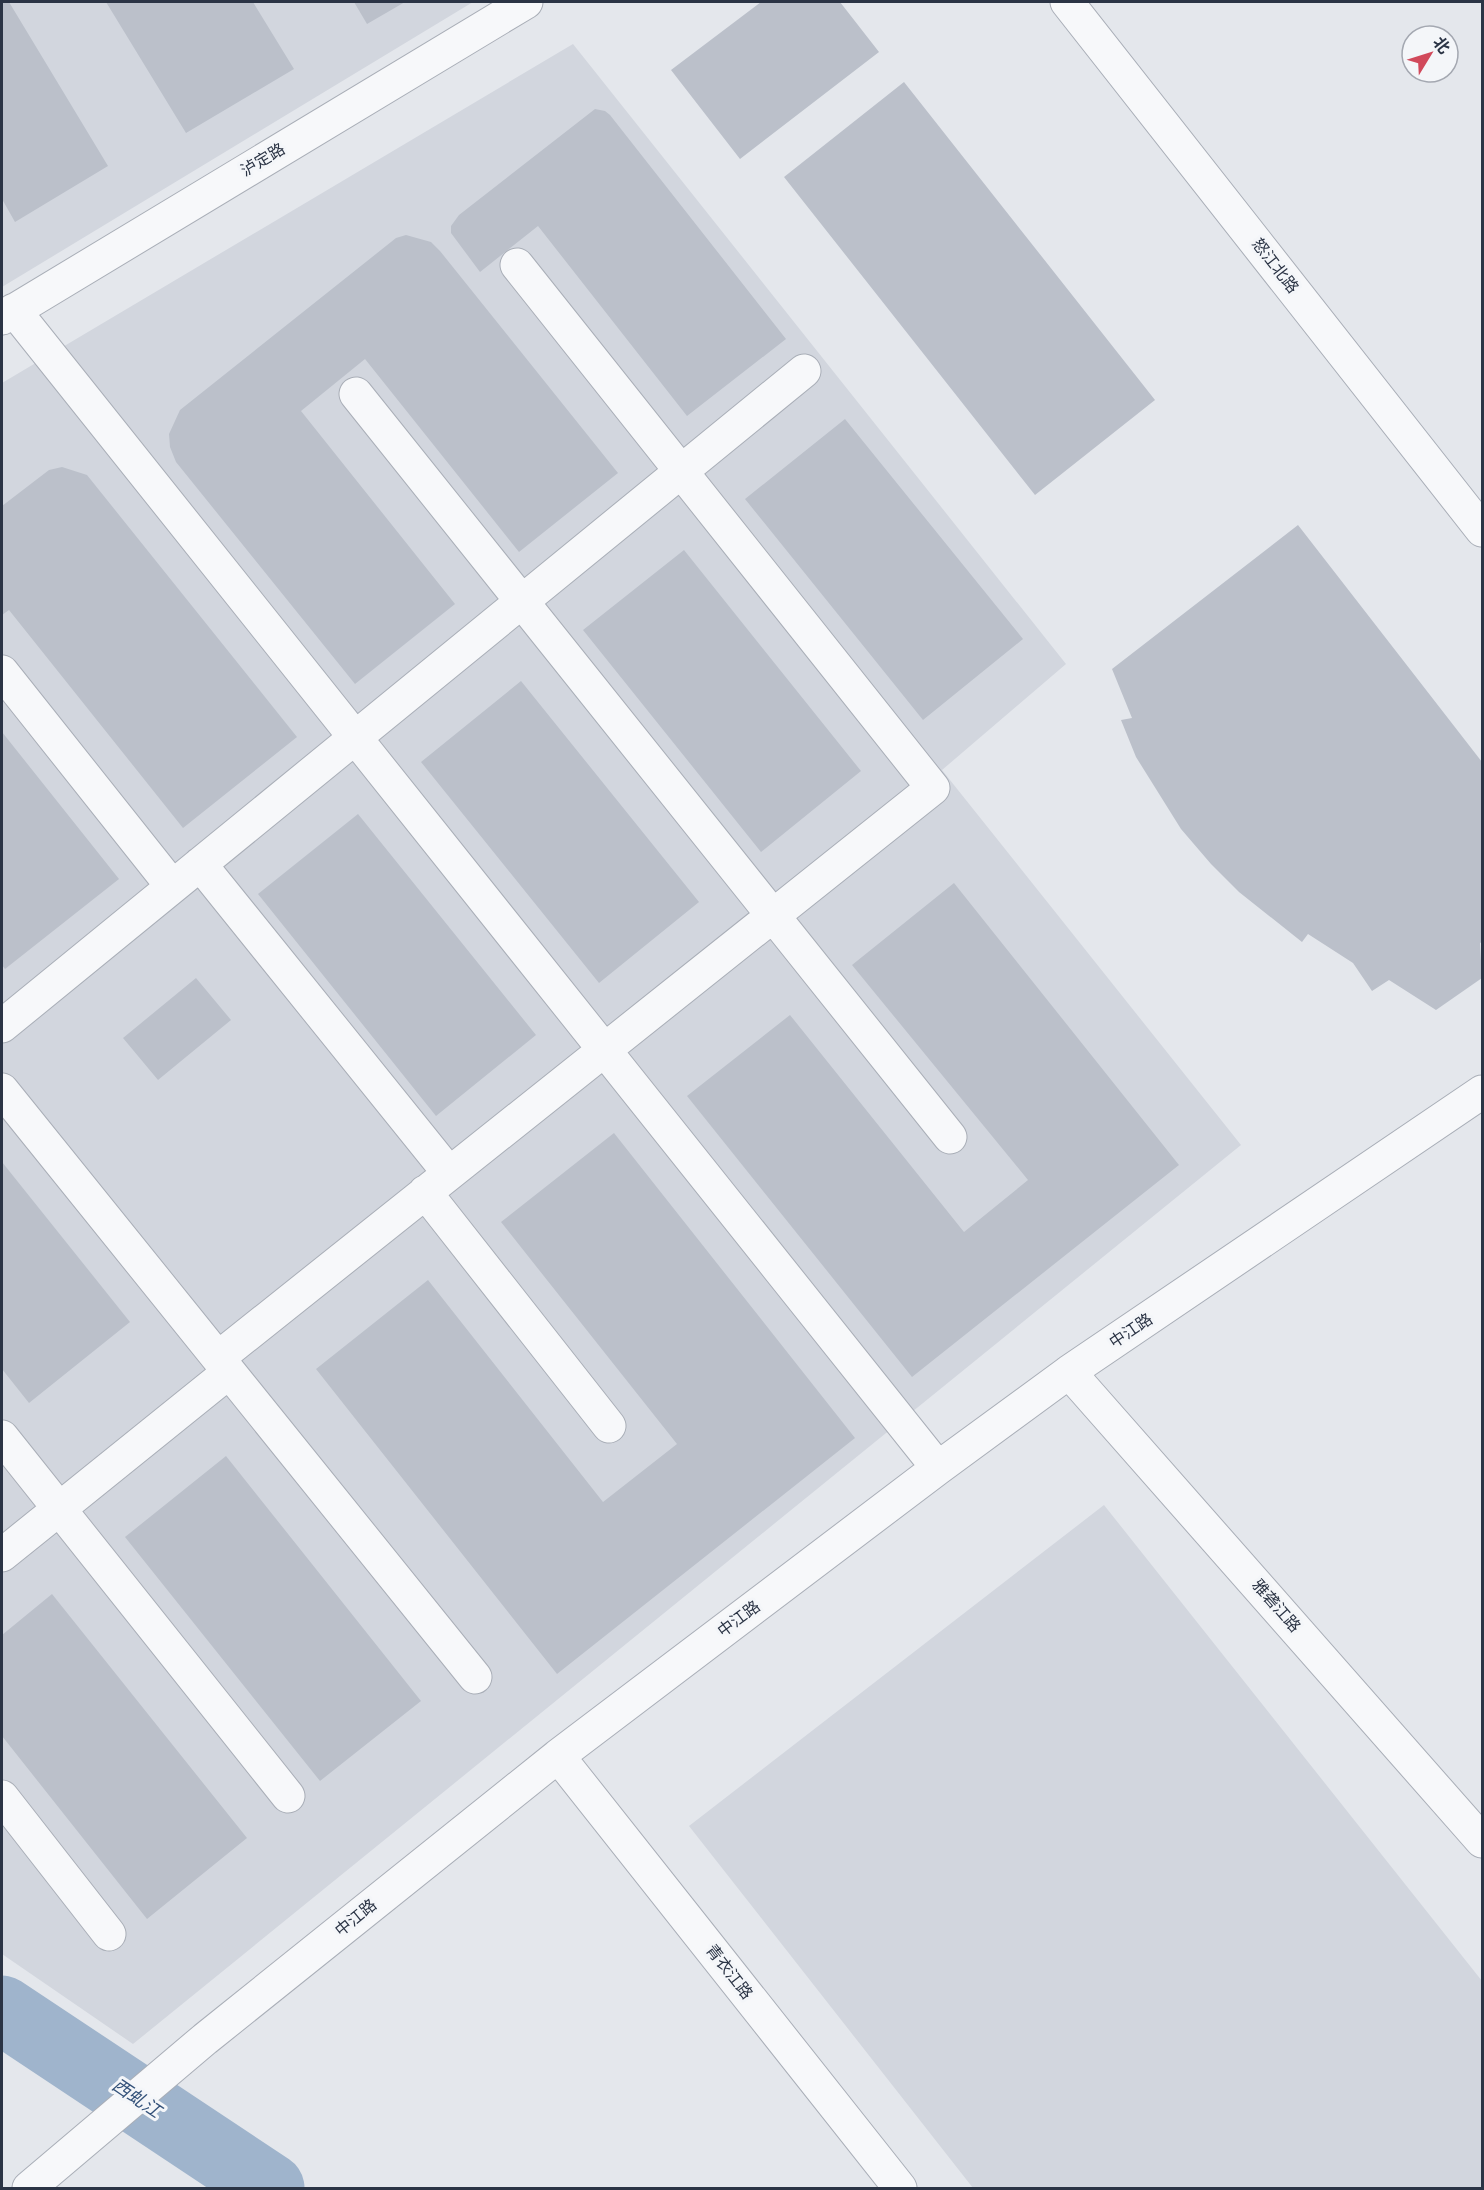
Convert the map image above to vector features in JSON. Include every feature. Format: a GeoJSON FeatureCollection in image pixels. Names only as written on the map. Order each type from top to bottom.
{"type":"FeatureCollection","features":[{"type":"Feature","properties":{"kind":"street","name":"泸定路"},"geometry":{"type":"LineString","coordinates":[[8,314],[525,2]]}},
{"type":"Feature","properties":{"kind":"street","name":"怒江北路"},"geometry":{"type":"LineString","coordinates":[[1067,2],[1482,530]]}},
{"type":"Feature","properties":{"kind":"street"},"geometry":{"type":"LineString","coordinates":[[2,1555],[437,1183],[933,788],[518,265]]}},
{"type":"Feature","properties":{"kind":"street"},"geometry":{"type":"LineString","coordinates":[[8,314],[355,737],[938,1468]]}},
{"type":"Feature","properties":{"kind":"street"},"geometry":{"type":"LineString","coordinates":[[2,1026],[804,371]]}},
{"type":"Feature","properties":{"kind":"street"},"geometry":{"type":"LineString","coordinates":[[356,394],[950,1137]]}},
{"type":"Feature","properties":{"kind":"street"},"geometry":{"type":"LineString","coordinates":[[2,672],[172,886]]}},
{"type":"Feature","properties":{"kind":"street"},"geometry":{"type":"LineString","coordinates":[[200,864],[437,1183],[609,1426]]}},
{"type":"Feature","properties":{"kind":"street","name":"中江路"},"geometry":{"type":"LineString","coordinates":[[39,2179],[206,2039],[558,1756],[938,1468],[1069,1372],[1482,1092]]}},
{"type":"Feature","properties":{"kind":"street"},"geometry":{"type":"LineString","coordinates":[[3,1093],[475,1677]]}},
{"type":"Feature","properties":{"kind":"street","name":"雅砻江路"},"geometry":{"type":"LineString","coordinates":[[1069,1372],[1482,1841]]}},
{"type":"Feature","properties":{"kind":"street"},"geometry":{"type":"LineString","coordinates":[[2,1437],[288,1796]]}},
{"type":"Feature","properties":{"kind":"street","name":"青衣江路"},"geometry":{"type":"LineString","coordinates":[[558,1756],[900,2188]]}},
{"type":"Feature","properties":{"kind":"street"},"geometry":{"type":"LineString","coordinates":[[2,1797],[110,1934]]}},
{"type":"Feature","properties":{"kind":"shaded area"},"geometry":{"type":"Polygon","coordinates":[[[2,2],[473,2],[2,287],[2,2]]]}},
{"type":"Feature","properties":{"kind":"shaded area"},"geometry":{"type":"Polygon","coordinates":[[[573,44],[1066,664],[942,770],[1241,1145],[133,2044],[2,1954],[2,383],[573,44]]]}},
{"type":"Feature","properties":{"kind":"shaded area"},"geometry":{"type":"Polygon","coordinates":[[[1104,1505],[1482,1981],[1482,2188],[973,2188],[689,1826],[1104,1505]]]}},
{"type":"Feature","properties":{"kind":"building"},"geometry":{"type":"Polygon","coordinates":[[[2,2],[9,2],[108,166],[15,222],[2,199],[2,2]]]}},
{"type":"Feature","properties":{"kind":"building"},"geometry":{"type":"Polygon","coordinates":[[[106,2],[253,2],[294,69],[186,133],[106,2]]]}},
{"type":"Feature","properties":{"kind":"building"},"geometry":{"type":"Polygon","coordinates":[[[354,2],[405,2],[367,24],[354,2]]]}},
{"type":"Feature","properties":{"kind":"building"},"geometry":{"type":"Polygon","coordinates":[[[761,2],[840,2],[879,52],[740,159],[671,70],[761,2]]]}},
{"type":"Feature","properties":{"kind":"building"},"geometry":{"type":"Polygon","coordinates":[[[904,82],[1155,400],[1035,495],[784,177],[904,82]]]}},
{"type":"Feature","properties":{"kind":"building"},"geometry":{"type":"Polygon","coordinates":[[[595,109],[605,111],[610,115],[786,339],[687,416],[538,226],[480,272],[451,233],[451,226],[459,215],[595,109]]]}},
{"type":"Feature","properties":{"kind":"building"},"geometry":{"type":"Polygon","coordinates":[[[406,235],[431,242],[440,251],[618,473],[519,552],[365,359],[301,411],[455,604],[355,684],[176,462],[170,447],[169,434],[180,410],[396,238],[406,235]]]}},
{"type":"Feature","properties":{"kind":"building"},"geometry":{"type":"Polygon","coordinates":[[[845,419],[1023,639],[923,720],[745,499],[845,419]]]}},
{"type":"Feature","properties":{"kind":"building"},"geometry":{"type":"Polygon","coordinates":[[[62,467],[87,475],[297,737],[183,828],[9,610],[2,615],[2,506],[49,470],[62,467]]]}},
{"type":"Feature","properties":{"kind":"building"},"geometry":{"type":"Polygon","coordinates":[[[1298,525],[1482,762],[1482,942],[1480,943],[1482,978],[1436,1010],[1389,980],[1372,991],[1353,963],[1308,934],[1302,942],[1239,892],[1181,829],[1136,757],[1121,720],[1132,718],[1112,669],[1298,525]]]}},
{"type":"Feature","properties":{"kind":"building"},"geometry":{"type":"Polygon","coordinates":[[[684,550],[861,771],[761,852],[583,630],[684,550]]]}},
{"type":"Feature","properties":{"kind":"building"},"geometry":{"type":"Polygon","coordinates":[[[521,681],[699,902],[599,983],[421,762],[521,681]]]}},
{"type":"Feature","properties":{"kind":"building"},"geometry":{"type":"Polygon","coordinates":[[[2,732],[119,879],[5,969],[2,965],[2,732]]]}},
{"type":"Feature","properties":{"kind":"building"},"geometry":{"type":"Polygon","coordinates":[[[358,814],[536,1035],[436,1116],[258,894],[358,814]]]}},
{"type":"Feature","properties":{"kind":"building"},"geometry":{"type":"Polygon","coordinates":[[[954,883],[1179,1165],[912,1377],[687,1096],[790,1015],[964,1232],[1028,1180],[852,965],[954,883]]]}},
{"type":"Feature","properties":{"kind":"building"},"geometry":{"type":"Polygon","coordinates":[[[196,978],[231,1020],[158,1080],[123,1038],[196,978]]]}},
{"type":"Feature","properties":{"kind":"building"},"geometry":{"type":"Polygon","coordinates":[[[614,1133],[855,1438],[557,1674],[316,1369],[428,1280],[603,1502],[677,1444],[501,1222],[614,1133]]]}},
{"type":"Feature","properties":{"kind":"building"},"geometry":{"type":"Polygon","coordinates":[[[2,1162],[130,1322],[29,1403],[2,1369],[2,1162]]]}},
{"type":"Feature","properties":{"kind":"building"},"geometry":{"type":"Polygon","coordinates":[[[226,1456],[421,1701],[320,1781],[125,1537],[226,1456]]]}},
{"type":"Feature","properties":{"kind":"building"},"geometry":{"type":"Polygon","coordinates":[[[52,1594],[247,1838],[147,1919],[2,1736],[2,1635],[52,1594]]]}},
{"type":"Feature","properties":{"kind":"waterway","name":"西虬江"},"geometry":{"type":"LineString","coordinates":[[2,2010],[270,2188]]}}]}
